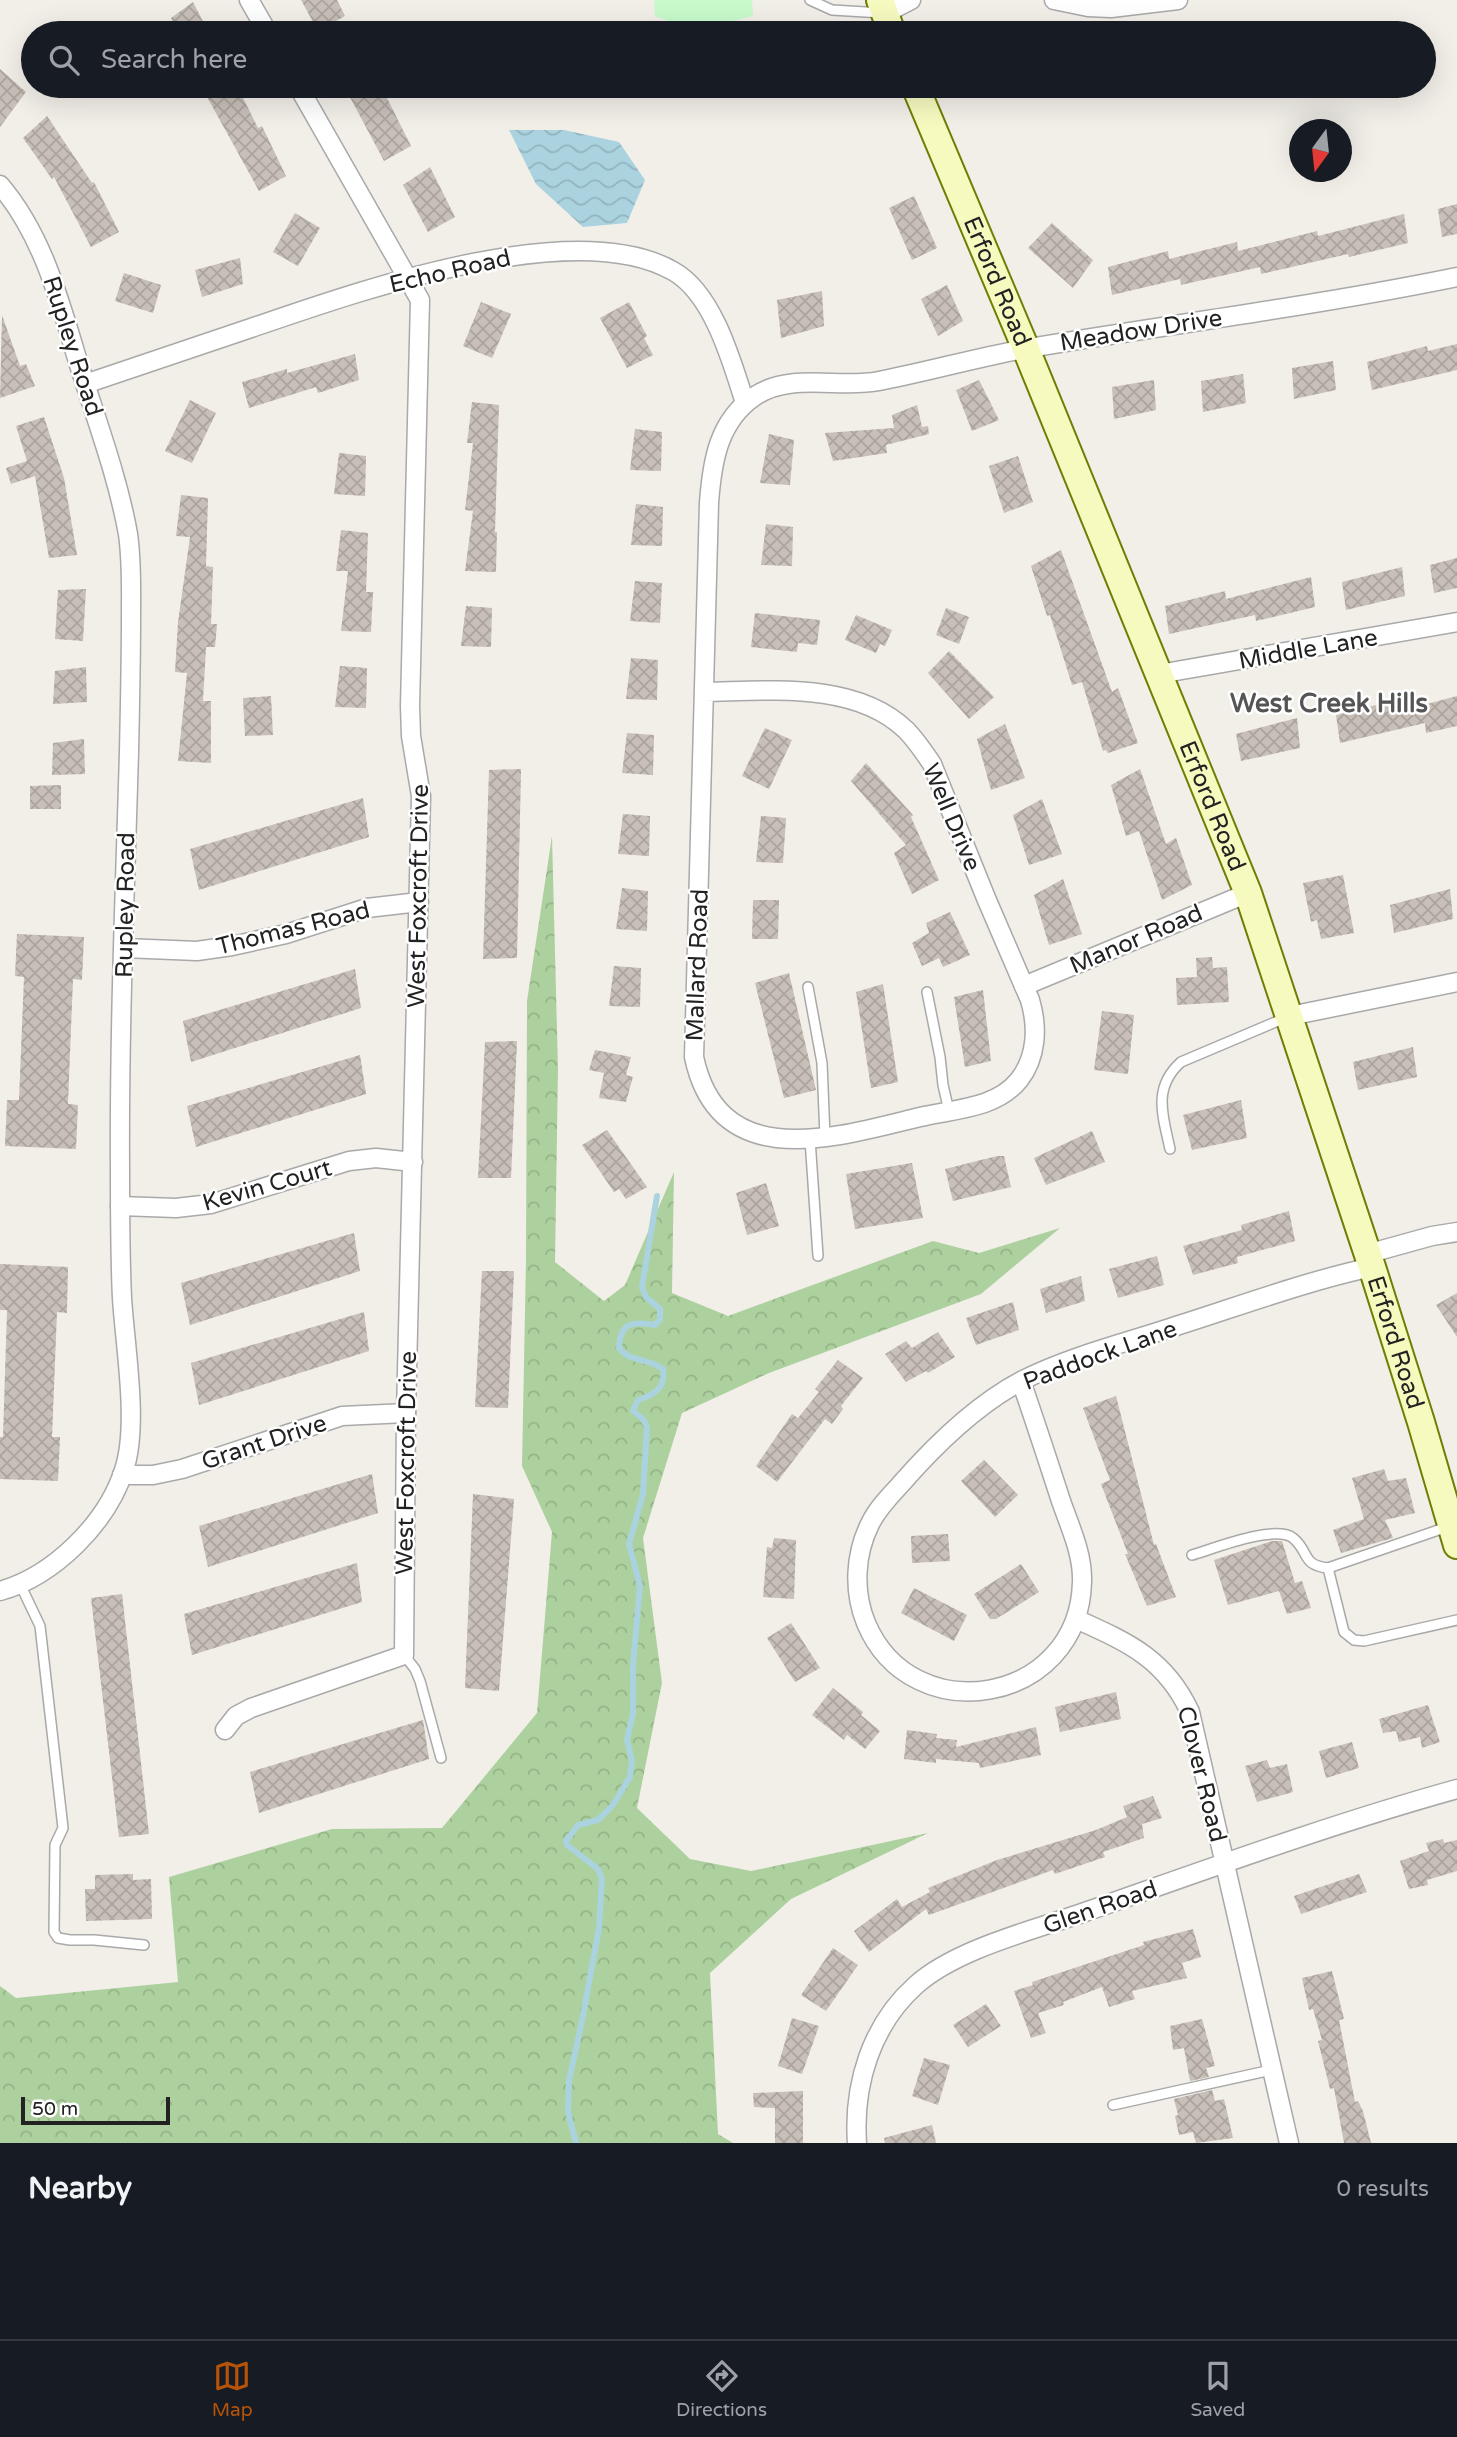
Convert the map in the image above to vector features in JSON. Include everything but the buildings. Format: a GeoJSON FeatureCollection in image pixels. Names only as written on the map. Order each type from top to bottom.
{"type":"FeatureCollection","features":[{"type":"Feature","properties":{"kind":"street"},"geometry":{"type":"LineString","coordinates":[[249,0],[261,21]]}},
{"type":"Feature","properties":{"kind":"street"},"geometry":{"type":"LineString","coordinates":[[885,16],[911,0]]}},
{"type":"Feature","properties":{"kind":"street"},"geometry":{"type":"LineString","coordinates":[[1054,0],[1088,7],[1111,8],[1178,0]]}},
{"type":"Feature","properties":{"kind":"street","name":"West Foxcroft Drive"},"geometry":{"type":"LineString","coordinates":[[305,98],[420,300],[410,706],[411,736],[421,796],[406,1413],[404,1655]]}},
{"type":"Feature","properties":{"kind":"street","name":"Erford Road"},"geometry":{"type":"LineString","coordinates":[[920,98],[1026,349],[1248,893],[1370,1261],[1454,1535]]}},
{"type":"Feature","properties":{"kind":"street","name":"Rupley Road"},"geometry":{"type":"LineString","coordinates":[[0,185],[19,209],[35,238],[60,303],[118,491],[128,537],[131,572],[120,1206],[122,1296],[131,1422],[129,1449],[114,1492],[91,1528],[51,1566],[20,1584],[0,1591]]}},
{"type":"Feature","properties":{"kind":"street","name":"Echo Road"},"geometry":{"type":"LineString","coordinates":[[85,384],[408,278],[512,256],[561,251],[606,252],[653,261],[683,278],[705,302],[746,403]]}},
{"type":"Feature","properties":{"kind":"street","name":"Meadow Drive"},"geometry":{"type":"LineString","coordinates":[[746,403],[771,388],[794,383],[875,382],[1026,349],[1387,291],[1457,277]]}},
{"type":"Feature","properties":{"kind":"street","name":"Mallard Road"},"geometry":{"type":"LineString","coordinates":[[746,403],[730,421],[720,438],[710,480],[694,1057],[697,1073],[711,1100],[733,1123],[767,1137],[817,1138],[984,1103],[1007,1091],[1027,1067],[1036,1037],[1035,1017],[1024,986]]}},
{"type":"Feature","properties":{"kind":"street","name":"Middle Lane"},"geometry":{"type":"LineString","coordinates":[[1159,674],[1457,622]]}},
{"type":"Feature","properties":{"kind":"street","name":"Well Drive"},"geometry":{"type":"LineString","coordinates":[[705,692],[784,691],[846,699],[884,714],[906,730],[932,764],[1024,986]]}},
{"type":"Feature","properties":{"kind":"street","name":"Manor Road"},"geometry":{"type":"LineString","coordinates":[[1024,986],[1248,893]]}},
{"type":"Feature","properties":{"kind":"street","name":"Thomas Road"},"geometry":{"type":"LineString","coordinates":[[124,948],[197,951],[232,946],[286,934],[367,908],[419,902]]}},
{"type":"Feature","properties":{"kind":"street"},"geometry":{"type":"LineString","coordinates":[[1290,1016],[1457,982]]}},
{"type":"Feature","properties":{"kind":"street","name":"Kevin Court"},"geometry":{"type":"LineString","coordinates":[[120,1206],[176,1208],[211,1204],[349,1161],[376,1158],[413,1162]]}},
{"type":"Feature","properties":{"kind":"street","name":"Paddock Lane"},"geometry":{"type":"LineString","coordinates":[[1076,1619],[1058,1652],[1024,1679],[988,1691],[963,1692],[939,1688],[905,1671],[891,1659],[875,1640],[860,1606],[858,1562],[871,1522],[880,1507],[958,1426],[1021,1381],[1062,1363],[1277,1293],[1432,1236],[1457,1232]]}},
{"type":"Feature","properties":{"kind":"street"},"geometry":{"type":"LineString","coordinates":[[1021,1381],[1077,1549],[1082,1581],[1076,1619]]}},
{"type":"Feature","properties":{"kind":"street","name":"Grant Drive"},"geometry":{"type":"LineString","coordinates":[[122,1475],[153,1475],[182,1469],[342,1416],[406,1413]]}},
{"type":"Feature","properties":{"kind":"street","name":"Clover Road"},"geometry":{"type":"LineString","coordinates":[[1076,1619],[1142,1651],[1165,1671],[1190,1712],[1289,2143]]}},
{"type":"Feature","properties":{"kind":"street"},"geometry":{"type":"LineString","coordinates":[[225,1730],[236,1716],[251,1707],[404,1655]]}},
{"type":"Feature","properties":{"kind":"street","name":"Glen Road"},"geometry":{"type":"LineString","coordinates":[[857,2143],[856,2099],[860,2078],[882,2027],[915,1985],[934,1972],[979,1950],[1225,1863],[1457,1788]]}},
{"type":"Feature","properties":{"kind":"lane"},"geometry":{"type":"LineString","coordinates":[[810,0],[832,10],[885,16]]}},
{"type":"Feature","properties":{"kind":"lane"},"geometry":{"type":"LineString","coordinates":[[808,987],[822,1063],[817,1138],[818,1256]]}},
{"type":"Feature","properties":{"kind":"lane"},"geometry":{"type":"LineString","coordinates":[[927,992],[949,1111]]}},
{"type":"Feature","properties":{"kind":"lane"},"geometry":{"type":"LineString","coordinates":[[1170,1149],[1162,1097],[1164,1081],[1172,1070],[1181,1062],[1290,1016]]}},
{"type":"Feature","properties":{"kind":"lane"},"geometry":{"type":"LineString","coordinates":[[1192,1555],[1268,1533],[1286,1534],[1294,1539],[1308,1561],[1315,1566],[1328,1568],[1454,1535]]}},
{"type":"Feature","properties":{"kind":"lane"},"geometry":{"type":"LineString","coordinates":[[1328,1568],[1344,1632],[1354,1640],[1364,1641],[1457,1620]]}},
{"type":"Feature","properties":{"kind":"lane"},"geometry":{"type":"LineString","coordinates":[[20,1584],[40,1626],[63,1828],[55,1845],[54,1932],[58,1938],[69,1940],[144,1945]]}},
{"type":"Feature","properties":{"kind":"lane"},"geometry":{"type":"LineString","coordinates":[[404,1655],[420,1681],[441,1758]]}},
{"type":"Feature","properties":{"kind":"lane"},"geometry":{"type":"LineString","coordinates":[[1113,2105],[1271,2070]]}},
{"type":"Feature","properties":{"kind":"green space"},"geometry":{"type":"Polygon","coordinates":[[[654,0],[752,0],[753,16],[732,21],[667,21],[655,16],[654,0]]]}},
{"type":"Feature","properties":{"kind":"green space"},"geometry":{"type":"Polygon","coordinates":[[[552,836],[558,1069],[555,1262],[604,1301],[625,1285],[674,1172],[672,1293],[728,1316],[933,1241],[979,1253],[1060,1228],[981,1294],[769,1373],[682,1413],[643,1538],[662,1683],[637,1808],[690,1859],[751,1871],[928,1833],[791,1899],[710,1973],[718,2134],[733,2143],[0,2143],[0,1986],[16,1998],[178,1982],[169,1877],[332,1829],[442,1828],[537,1713],[552,1532],[522,1466],[527,1001],[552,836]]]}},
{"type":"Feature","properties":{"kind":"water"},"geometry":{"type":"Polygon","coordinates":[[[509,130],[564,130],[619,142],[645,180],[627,223],[583,227],[536,184],[509,130]]]}},
{"type":"Feature","properties":{"kind":"waterway"},"geometry":{"type":"LineString","coordinates":[[576,2143],[568,2112],[569,2080],[599,1928],[602,1879],[598,1869],[567,1845],[566,1841],[578,1825],[598,1820],[613,1805],[630,1777],[632,1760],[627,1740],[633,1713],[633,1665],[640,1586],[629,1544],[643,1494],[647,1427],[643,1419],[633,1411],[638,1400],[649,1396],[661,1386],[663,1369],[628,1356],[619,1348],[622,1333],[629,1325],[655,1325],[660,1319],[660,1309],[646,1297],[642,1287],[657,1196]]}},
{"type":"Feature","properties":{"kind":"district","name":"West Creek Hills"},"geometry":{"type":"Point","coordinates":[1329,703]}}]}
